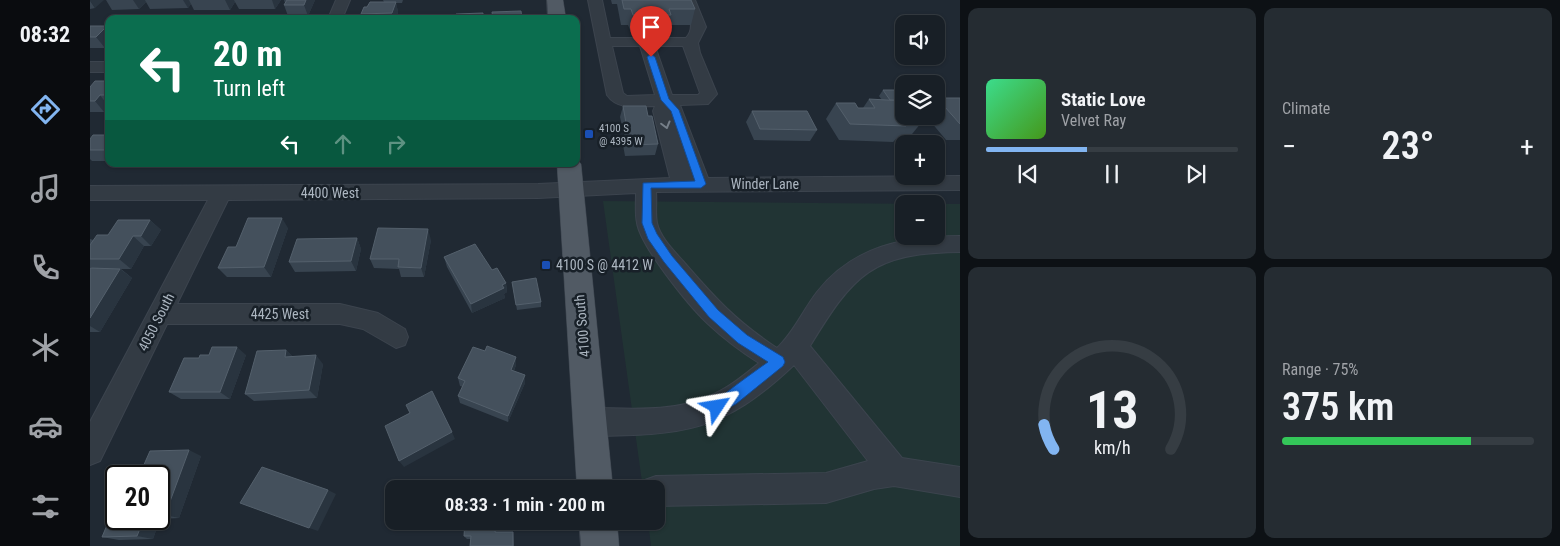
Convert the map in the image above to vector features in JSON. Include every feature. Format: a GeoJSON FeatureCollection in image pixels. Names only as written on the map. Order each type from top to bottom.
{"type":"FeatureCollection","features":[{"type":"Feature","properties":{"kind":"main road"},"geometry":{"type":"LineString","coordinates":[[555,0],[557,15]]}},
{"type":"Feature","properties":{"kind":"main road","name":"4100 South"},"geometry":{"type":"LineString","coordinates":[[570,177],[594,480]]}},
{"type":"Feature","properties":{"kind":"main road"},"geometry":{"type":"LineString","coordinates":[[599,530],[600,546]]}},
{"type":"Feature","properties":{"kind":"street"},"geometry":{"type":"LineString","coordinates":[[337,15],[344,0]]}},
{"type":"Feature","properties":{"kind":"street"},"geometry":{"type":"LineString","coordinates":[[595,0],[615,96],[618,99],[623,101],[702,100],[709,94],[692,53],[690,42]]}},
{"type":"Feature","properties":{"kind":"street"},"geometry":{"type":"LineString","coordinates":[[604,42],[690,42],[698,35],[700,28],[688,0]]}},
{"type":"Feature","properties":{"kind":"street"},"geometry":{"type":"LineString","coordinates":[[646,42],[665,100],[662,111],[691,185]]}},
{"type":"Feature","properties":{"kind":"street"},"geometry":{"type":"LineString","coordinates":[[90,67],[105,67]]}},
{"type":"Feature","properties":{"kind":"street","name":"Winder Lane"},"geometry":{"type":"LineString","coordinates":[[570,177],[646,185],[960,183]]}},
{"type":"Feature","properties":{"kind":"street","name":"4400 West"},"geometry":{"type":"LineString","coordinates":[[90,193],[221,193],[570,177]]}},
{"type":"Feature","properties":{"kind":"street"},"geometry":{"type":"LineString","coordinates":[[646,185],[647,223],[652,236],[668,259],[714,314],[743,339],[787,354],[894,470]]}},
{"type":"Feature","properties":{"kind":"street","name":"4050 South"},"geometry":{"type":"LineString","coordinates":[[90,451],[221,193]]}},
{"type":"Feature","properties":{"kind":"street"},"geometry":{"type":"LineString","coordinates":[[589,422],[668,420],[701,413],[731,399],[787,354],[831,291],[849,274],[871,260],[905,248],[960,244]]}},
{"type":"Feature","properties":{"kind":"street","name":"4425 West"},"geometry":{"type":"LineString","coordinates":[[160,314],[340,314],[369,320],[396,337]]}},
{"type":"Feature","properties":{"kind":"street"},"geometry":{"type":"LineString","coordinates":[[665,491],[826,488],[894,470],[960,482]]}},
{"type":"Feature","properties":{"kind":"green space"},"geometry":{"type":"Polygon","coordinates":[[[603,201],[895,204],[895,245],[945,245],[945,204],[960,204],[960,546],[651,546],[649,530],[665,530],[665,480],[642,480],[603,201]]]}},
{"type":"Feature","properties":{"kind":"building"},"geometry":{"type":"Polygon","coordinates":[[[287,0],[306,0],[304,5],[284,5],[287,0]]]}},
{"type":"Feature","properties":{"kind":"building"},"geometry":{"type":"Polygon","coordinates":[[[622,0],[691,0],[695,9],[669,9],[671,15],[633,15],[631,9],[624,9],[622,0]]]}},
{"type":"Feature","properties":{"kind":"building"},"geometry":{"type":"Polygon","coordinates":[[[370,2],[396,2],[392,13],[361,14],[364,7],[367,7],[370,2]]]}},
{"type":"Feature","properties":{"kind":"building"},"geometry":{"type":"Polygon","coordinates":[[[521,11],[522,15],[492,15],[492,12],[521,11]]]}},
{"type":"Feature","properties":{"kind":"building"},"geometry":{"type":"Polygon","coordinates":[[[483,13],[483,15],[456,15],[483,13]]]}},
{"type":"Feature","properties":{"kind":"building"},"geometry":{"type":"Polygon","coordinates":[[[90,26],[105,26],[96,37],[90,37],[90,26]]]}},
{"type":"Feature","properties":{"kind":"building"},"geometry":{"type":"Polygon","coordinates":[[[95,81],[105,81],[105,95],[100,95],[95,101],[90,101],[90,87],[95,81]]]}},
{"type":"Feature","properties":{"kind":"building"},"geometry":{"type":"Polygon","coordinates":[[[883,90],[894,90],[895,100],[890,100],[883,90]]]}},
{"type":"Feature","properties":{"kind":"building"},"geometry":{"type":"Polygon","coordinates":[[[945,98],[960,98],[960,124],[945,107],[945,98]]]}},
{"type":"Feature","properties":{"kind":"building"},"geometry":{"type":"Polygon","coordinates":[[[869,99],[895,100],[895,125],[906,126],[850,124],[836,103],[855,103],[858,108],[875,108],[869,99]]]}},
{"type":"Feature","properties":{"kind":"building"},"geometry":{"type":"Polygon","coordinates":[[[623,106],[646,106],[648,116],[652,116],[658,144],[628,145],[623,106]]]}},
{"type":"Feature","properties":{"kind":"building"},"geometry":{"type":"Polygon","coordinates":[[[752,111],[807,111],[817,130],[760,129],[752,111]]]}},
{"type":"Feature","properties":{"kind":"building"},"geometry":{"type":"Polygon","coordinates":[[[93,135],[105,135],[105,150],[90,150],[90,139],[93,135]]]}},
{"type":"Feature","properties":{"kind":"building"},"geometry":{"type":"Polygon","coordinates":[[[248,218],[282,218],[264,267],[218,268],[228,247],[236,247],[248,218]]]}},
{"type":"Feature","properties":{"kind":"building"},"geometry":{"type":"Polygon","coordinates":[[[118,220],[150,220],[141,236],[133,236],[119,259],[90,259],[90,245],[97,235],[108,235],[118,220]]]}},
{"type":"Feature","properties":{"kind":"building"},"geometry":{"type":"Polygon","coordinates":[[[378,228],[428,229],[421,268],[398,267],[399,259],[370,259],[378,228]]]}},
{"type":"Feature","properties":{"kind":"building"},"geometry":{"type":"Polygon","coordinates":[[[357,238],[351,261],[289,262],[297,239],[357,238]]]}},
{"type":"Feature","properties":{"kind":"building"},"geometry":{"type":"Polygon","coordinates":[[[475,244],[492,270],[497,268],[506,283],[502,285],[504,288],[471,304],[444,257],[475,244]]]}},
{"type":"Feature","properties":{"kind":"building"},"geometry":{"type":"Polygon","coordinates":[[[90,268],[120,269],[90,318],[90,268]]]}},
{"type":"Feature","properties":{"kind":"building"},"geometry":{"type":"Polygon","coordinates":[[[536,278],[541,302],[516,305],[512,282],[536,278]]]}},
{"type":"Feature","properties":{"kind":"building"},"geometry":{"type":"Polygon","coordinates":[[[487,346],[516,357],[511,370],[525,375],[508,416],[458,396],[465,381],[458,378],[473,347],[485,351],[487,346]]]}},
{"type":"Feature","properties":{"kind":"building"},"geometry":{"type":"Polygon","coordinates":[[[212,347],[237,347],[220,392],[169,392],[184,358],[199,358],[200,355],[209,355],[212,347]]]}},
{"type":"Feature","properties":{"kind":"building"},"geometry":{"type":"Polygon","coordinates":[[[286,350],[285,357],[316,355],[309,390],[245,394],[257,351],[286,350]]]}},
{"type":"Feature","properties":{"kind":"building"},"geometry":{"type":"Polygon","coordinates":[[[432,391],[452,432],[399,461],[385,426],[410,413],[406,405],[432,391]]]}},
{"type":"Feature","properties":{"kind":"building"},"geometry":{"type":"Polygon","coordinates":[[[189,450],[170,501],[170,465],[144,465],[150,451],[189,450]]]}},
{"type":"Feature","properties":{"kind":"building"},"geometry":{"type":"Polygon","coordinates":[[[262,467],[328,490],[309,528],[240,503],[262,467]]]}},
{"type":"Feature","properties":{"kind":"building"},"geometry":{"type":"Polygon","coordinates":[[[105,530],[139,530],[137,536],[102,537],[105,530]]]}},
{"type":"Feature","properties":{"kind":"building"},"geometry":{"type":"Polygon","coordinates":[[[464,530],[513,532],[513,546],[470,546],[471,536],[464,536],[464,530]]]}},
{"type":"Feature","properties":{"kind":"place","name":"4100 S @ 4395 W"},"geometry":{"type":"Point","coordinates":[589,134]}},
{"type":"Feature","properties":{"kind":"place","name":"4100 S @ 4412 W"},"geometry":{"type":"Point","coordinates":[546,265]}},
{"type":"Feature","properties":{"kind":"route"},"geometry":{"type":"LineString","coordinates":[[651,57],[665,100],[675,110],[701,184],[646,185],[647,223],[652,236],[668,259],[714,314],[743,339],[778,362],[731,399],[717,407]]}}]}
